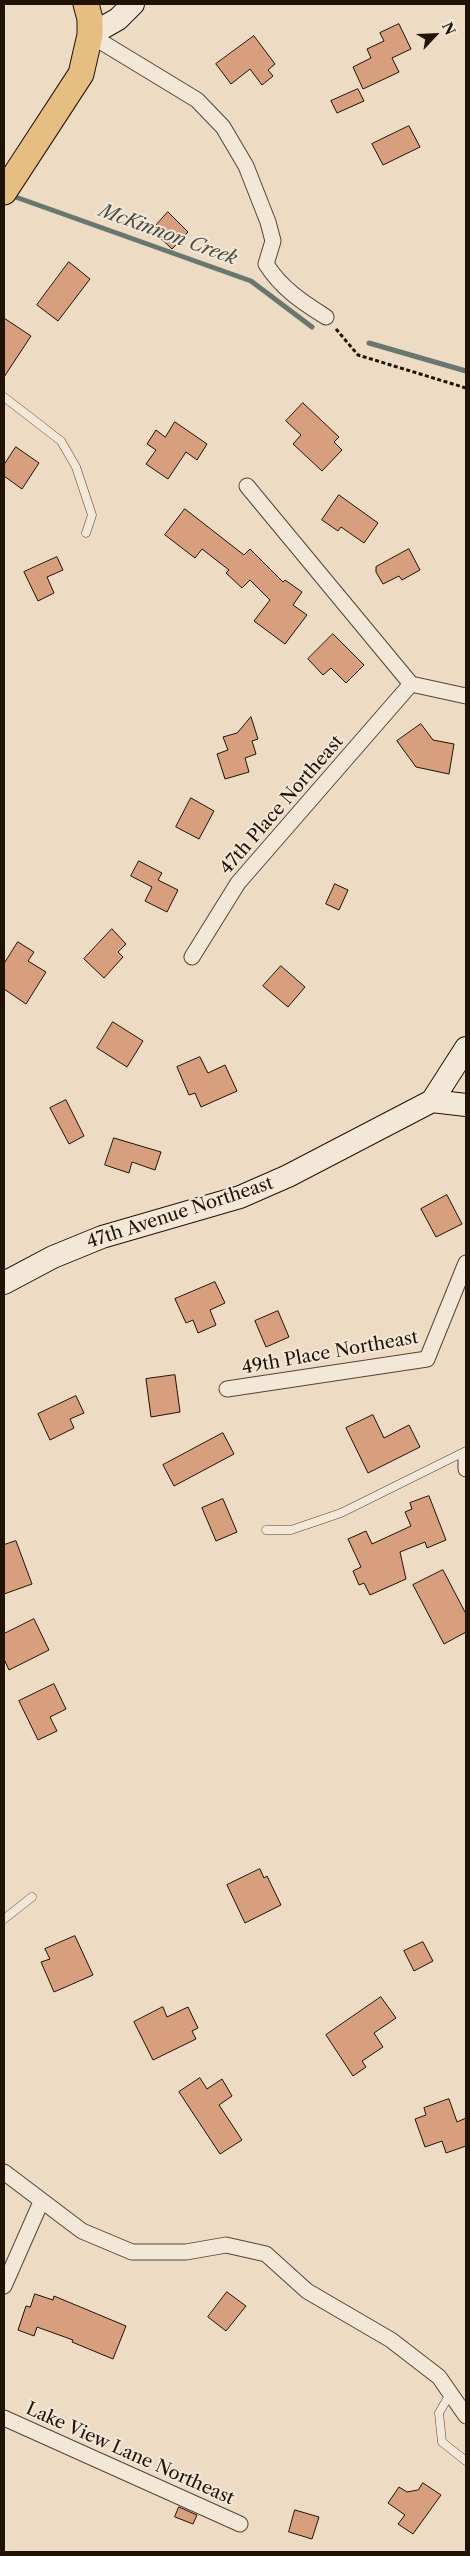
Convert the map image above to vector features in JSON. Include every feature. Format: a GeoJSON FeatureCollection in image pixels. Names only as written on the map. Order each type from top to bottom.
{"type":"FeatureCollection","features":[{"type":"Feature","properties":{"kind":"main road"},"geometry":{"type":"LineString","coordinates":[[4,192],[81,74],[90,35],[90,19],[86,4]]}},
{"type":"Feature","properties":{"kind":"street"},"geometry":{"type":"LineString","coordinates":[[132,4],[118,19],[90,35],[197,100],[223,126],[246,166],[254,192],[268,222],[273,241],[266,264],[276,280],[296,298],[326,317]]}},
{"type":"Feature","properties":{"kind":"street"},"geometry":{"type":"LineString","coordinates":[[246,486],[411,684],[466,696]]}},
{"type":"Feature","properties":{"kind":"street","name":"47th Place Northeast"},"geometry":{"type":"LineString","coordinates":[[192,956],[238,884],[411,684]]}},
{"type":"Feature","properties":{"kind":"street","name":"47th Avenue Northeast"},"geometry":{"type":"LineString","coordinates":[[4,1283],[53,1257],[102,1237],[240,1197],[288,1176],[432,1101],[466,1048]]}},
{"type":"Feature","properties":{"kind":"street"},"geometry":{"type":"LineString","coordinates":[[432,1101],[466,1105]]}},
{"type":"Feature","properties":{"kind":"street","name":"49th Place Northeast"},"geometry":{"type":"LineString","coordinates":[[227,1389],[427,1359],[466,1263]]}},
{"type":"Feature","properties":{"kind":"street"},"geometry":{"type":"LineString","coordinates":[[466,1457],[466,1469]]}},
{"type":"Feature","properties":{"kind":"street"},"geometry":{"type":"LineString","coordinates":[[4,2172],[82,2231],[132,2252],[186,2252],[226,2245],[266,2254],[307,2291],[391,2340],[439,2377],[466,2416]]}},
{"type":"Feature","properties":{"kind":"street"},"geometry":{"type":"LineString","coordinates":[[4,2286],[42,2202]]}},
{"type":"Feature","properties":{"kind":"street","name":"Lake View Lane Northeast"},"geometry":{"type":"LineString","coordinates":[[4,2418],[240,2524]]}},
{"type":"Feature","properties":{"kind":"lane"},"geometry":{"type":"LineString","coordinates":[[4,397],[61,441],[76,467],[92,515],[86,533]]}},
{"type":"Feature","properties":{"kind":"lane"},"geometry":{"type":"LineString","coordinates":[[266,1530],[291,1530],[341,1513],[466,1451]]}},
{"type":"Feature","properties":{"kind":"lane"},"geometry":{"type":"LineString","coordinates":[[4,1919],[32,1897]]}},
{"type":"Feature","properties":{"kind":"lane"},"geometry":{"type":"LineString","coordinates":[[450,2394],[439,2414],[442,2442],[466,2461]]}},
{"type":"Feature","properties":{"kind":"path"},"geometry":{"type":"LineString","coordinates":[[326,317],[358,355],[466,388]]}},
{"type":"Feature","properties":{"kind":"building"},"geometry":{"type":"Polygon","coordinates":[[[399,24],[411,49],[392,58],[399,72],[363,89],[353,67],[371,58],[367,49],[384,41],[380,33],[399,24]]]}},
{"type":"Feature","properties":{"kind":"building"},"geometry":{"type":"Polygon","coordinates":[[[254,36],[275,64],[268,70],[273,76],[262,85],[250,69],[231,84],[216,64],[254,36]]]}},
{"type":"Feature","properties":{"kind":"building"},"geometry":{"type":"Polygon","coordinates":[[[358,89],[364,101],[337,113],[331,101],[358,89]]]}},
{"type":"Feature","properties":{"kind":"building"},"geometry":{"type":"Polygon","coordinates":[[[409,126],[420,147],[383,165],[372,144],[409,126]]]}},
{"type":"Feature","properties":{"kind":"building"},"geometry":{"type":"Polygon","coordinates":[[[168,212],[188,232],[172,249],[152,230],[168,212]]]}},
{"type":"Feature","properties":{"kind":"building"},"geometry":{"type":"Polygon","coordinates":[[[69,262],[90,279],[58,321],[37,305],[69,262]]]}},
{"type":"Feature","properties":{"kind":"building"},"geometry":{"type":"Polygon","coordinates":[[[4,318],[31,336],[4,377],[4,318]]]}},
{"type":"Feature","properties":{"kind":"building"},"geometry":{"type":"Polygon","coordinates":[[[303,403],[339,437],[334,442],[342,450],[322,471],[293,444],[301,435],[286,421],[303,403]]]}},
{"type":"Feature","properties":{"kind":"building"},"geometry":{"type":"Polygon","coordinates":[[[175,422],[207,444],[197,460],[186,452],[168,479],[146,464],[156,450],[147,444],[156,430],[165,437],[175,422]]]}},
{"type":"Feature","properties":{"kind":"building"},"geometry":{"type":"Polygon","coordinates":[[[16,447],[39,463],[22,489],[4,476],[4,465],[16,447]]]}},
{"type":"Feature","properties":{"kind":"building"},"geometry":{"type":"Polygon","coordinates":[[[339,495],[378,523],[364,543],[341,527],[338,531],[322,520],[339,495]]]}},
{"type":"Feature","properties":{"kind":"building"},"geometry":{"type":"Polygon","coordinates":[[[185,509],[244,555],[250,549],[283,582],[285,580],[302,592],[293,605],[307,615],[285,644],[254,621],[270,600],[250,580],[242,588],[226,573],[229,570],[202,549],[195,558],[165,535],[185,509]]]}},
{"type":"Feature","properties":{"kind":"building"},"geometry":{"type":"Polygon","coordinates":[[[409,549],[420,570],[402,580],[399,576],[383,584],[376,572],[376,567],[409,549]]]}},
{"type":"Feature","properties":{"kind":"building"},"geometry":{"type":"Polygon","coordinates":[[[57,557],[63,570],[47,577],[54,593],[38,601],[24,572],[57,557]]]}},
{"type":"Feature","properties":{"kind":"building"},"geometry":{"type":"Polygon","coordinates":[[[333,634],[364,665],[346,683],[331,668],[323,675],[308,659],[333,634]]]}},
{"type":"Feature","properties":{"kind":"building"},"geometry":{"type":"Polygon","coordinates":[[[251,717],[258,739],[252,741],[256,754],[245,758],[249,772],[225,779],[217,754],[228,750],[223,737],[237,733],[251,717]]]}},
{"type":"Feature","properties":{"kind":"building"},"geometry":{"type":"Polygon","coordinates":[[[421,724],[433,740],[454,744],[449,774],[416,767],[397,741],[421,724]]]}},
{"type":"Feature","properties":{"kind":"building"},"geometry":{"type":"Polygon","coordinates":[[[191,798],[214,811],[199,839],[176,827],[191,798]]]}},
{"type":"Feature","properties":{"kind":"building"},"geometry":{"type":"Polygon","coordinates":[[[139,861],[162,873],[158,880],[178,890],[167,912],[145,901],[152,887],[131,876],[139,861]]]}},
{"type":"Feature","properties":{"kind":"building"},"geometry":{"type":"Polygon","coordinates":[[[335,884],[348,890],[339,910],[326,904],[335,884]]]}},
{"type":"Feature","properties":{"kind":"building"},"geometry":{"type":"Polygon","coordinates":[[[112,929],[126,944],[118,952],[123,957],[104,978],[84,959],[112,929]]]}},
{"type":"Feature","properties":{"kind":"building"},"geometry":{"type":"Polygon","coordinates":[[[18,942],[34,952],[28,961],[46,972],[26,1004],[4,989],[4,964],[18,942]]]}},
{"type":"Feature","properties":{"kind":"building"},"geometry":{"type":"Polygon","coordinates":[[[281,966],[305,987],[288,1007],[263,986],[281,966]]]}},
{"type":"Feature","properties":{"kind":"building"},"geometry":{"type":"Polygon","coordinates":[[[113,1022],[143,1041],[127,1067],[97,1048],[113,1022]]]}},
{"type":"Feature","properties":{"kind":"building"},"geometry":{"type":"Polygon","coordinates":[[[200,1057],[208,1073],[225,1065],[237,1091],[201,1107],[195,1093],[189,1095],[177,1067],[200,1057]]]}},
{"type":"Feature","properties":{"kind":"building"},"geometry":{"type":"Polygon","coordinates":[[[66,1100],[84,1136],[69,1144],[50,1108],[66,1100]]]}},
{"type":"Feature","properties":{"kind":"building"},"geometry":{"type":"Polygon","coordinates":[[[114,1138],[161,1152],[155,1170],[132,1162],[129,1173],[105,1165],[114,1138]]]}},
{"type":"Feature","properties":{"kind":"building"},"geometry":{"type":"Polygon","coordinates":[[[447,1195],[462,1224],[436,1237],[421,1209],[447,1195]]]}},
{"type":"Feature","properties":{"kind":"building"},"geometry":{"type":"Polygon","coordinates":[[[215,1282],[225,1303],[210,1310],[216,1325],[198,1333],[193,1320],[186,1323],[175,1299],[215,1282]]]}},
{"type":"Feature","properties":{"kind":"building"},"geometry":{"type":"Polygon","coordinates":[[[278,1311],[289,1337],[266,1347],[255,1321],[278,1311]]]}},
{"type":"Feature","properties":{"kind":"building"},"geometry":{"type":"Polygon","coordinates":[[[175,1375],[180,1412],[151,1417],[146,1379],[175,1375]]]}},
{"type":"Feature","properties":{"kind":"building"},"geometry":{"type":"Polygon","coordinates":[[[76,1396],[84,1413],[70,1419],[74,1428],[50,1440],[38,1414],[76,1396]]]}},
{"type":"Feature","properties":{"kind":"building"},"geometry":{"type":"Polygon","coordinates":[[[373,1415],[384,1438],[409,1425],[420,1447],[368,1473],[346,1428],[373,1415]]]}},
{"type":"Feature","properties":{"kind":"building"},"geometry":{"type":"Polygon","coordinates":[[[223,1433],[234,1454],[174,1486],[163,1465],[223,1433]]]}},
{"type":"Feature","properties":{"kind":"building"},"geometry":{"type":"Polygon","coordinates":[[[429,1496],[446,1540],[427,1548],[425,1542],[400,1552],[406,1579],[370,1595],[364,1583],[359,1585],[353,1571],[361,1567],[348,1539],[366,1531],[372,1544],[411,1526],[405,1512],[412,1509],[410,1503],[429,1496]]]}},
{"type":"Feature","properties":{"kind":"building"},"geometry":{"type":"Polygon","coordinates":[[[223,1499],[237,1532],[216,1541],[202,1508],[223,1499]]]}},
{"type":"Feature","properties":{"kind":"building"},"geometry":{"type":"Polygon","coordinates":[[[16,1541],[32,1584],[4,1594],[4,1545],[16,1541]]]}},
{"type":"Feature","properties":{"kind":"building"},"geometry":{"type":"Polygon","coordinates":[[[443,1570],[466,1614],[466,1632],[444,1644],[413,1585],[443,1570]]]}},
{"type":"Feature","properties":{"kind":"building"},"geometry":{"type":"Polygon","coordinates":[[[34,1619],[49,1650],[9,1670],[4,1659],[4,1634],[34,1619]]]}},
{"type":"Feature","properties":{"kind":"building"},"geometry":{"type":"Polygon","coordinates":[[[54,1684],[66,1709],[50,1717],[57,1731],[38,1740],[19,1701],[54,1684]]]}},
{"type":"Feature","properties":{"kind":"building"},"geometry":{"type":"Polygon","coordinates":[[[260,1869],[264,1878],[267,1876],[281,1905],[245,1923],[227,1885],[260,1869]]]}},
{"type":"Feature","properties":{"kind":"building"},"geometry":{"type":"Polygon","coordinates":[[[75,1936],[93,1975],[54,1992],[41,1962],[50,1959],[45,1949],[75,1936]]]}},
{"type":"Feature","properties":{"kind":"building"},"geometry":{"type":"Polygon","coordinates":[[[423,1942],[433,1961],[414,1971],[404,1951],[423,1942]]]}},
{"type":"Feature","properties":{"kind":"building"},"geometry":{"type":"Polygon","coordinates":[[[381,1997],[396,2018],[374,2033],[383,2047],[362,2061],[366,2067],[353,2076],[326,2035],[381,1997]]]}},
{"type":"Feature","properties":{"kind":"building"},"geometry":{"type":"Polygon","coordinates":[[[163,2007],[167,2017],[188,2007],[198,2028],[192,2031],[196,2039],[153,2060],[134,2022],[163,2007]]]}},
{"type":"Feature","properties":{"kind":"building"},"geometry":{"type":"Polygon","coordinates":[[[200,2078],[207,2089],[222,2079],[232,2096],[219,2105],[242,2140],[220,2154],[179,2092],[200,2078]]]}},
{"type":"Feature","properties":{"kind":"building"},"geometry":{"type":"Polygon","coordinates":[[[449,2099],[457,2122],[466,2118],[466,2146],[446,2153],[442,2141],[425,2147],[415,2119],[426,2115],[424,2108],[449,2099]]]}},
{"type":"Feature","properties":{"kind":"building"},"geometry":{"type":"Polygon","coordinates":[[[227,2292],[246,2306],[226,2331],[208,2317],[227,2292]]]}},
{"type":"Feature","properties":{"kind":"building"},"geometry":{"type":"Polygon","coordinates":[[[35,2294],[53,2300],[54,2296],[126,2326],[113,2359],[72,2342],[73,2340],[37,2327],[34,2336],[18,2330],[26,2306],[30,2307],[35,2294]]]}},
{"type":"Feature","properties":{"kind":"building"},"geometry":{"type":"Polygon","coordinates":[[[423,2483],[441,2495],[413,2534],[398,2524],[405,2515],[388,2503],[399,2487],[407,2492],[418,2490],[423,2483]]]}},
{"type":"Feature","properties":{"kind":"building"},"geometry":{"type":"Polygon","coordinates":[[[179,2507],[197,2515],[193,2524],[175,2517],[179,2507]]]}},
{"type":"Feature","properties":{"kind":"building"},"geometry":{"type":"Polygon","coordinates":[[[295,2510],[319,2517],[312,2539],[289,2532],[295,2510]]]}},
{"type":"Feature","properties":{"kind":"waterway","name":"McKinnon Creek"},"geometry":{"type":"LineString","coordinates":[[10,195],[251,281],[312,327]]}},
{"type":"Feature","properties":{"kind":"waterway","name":"McKinnon Creek"},"geometry":{"type":"LineString","coordinates":[[369,343],[466,371]]}}]}
